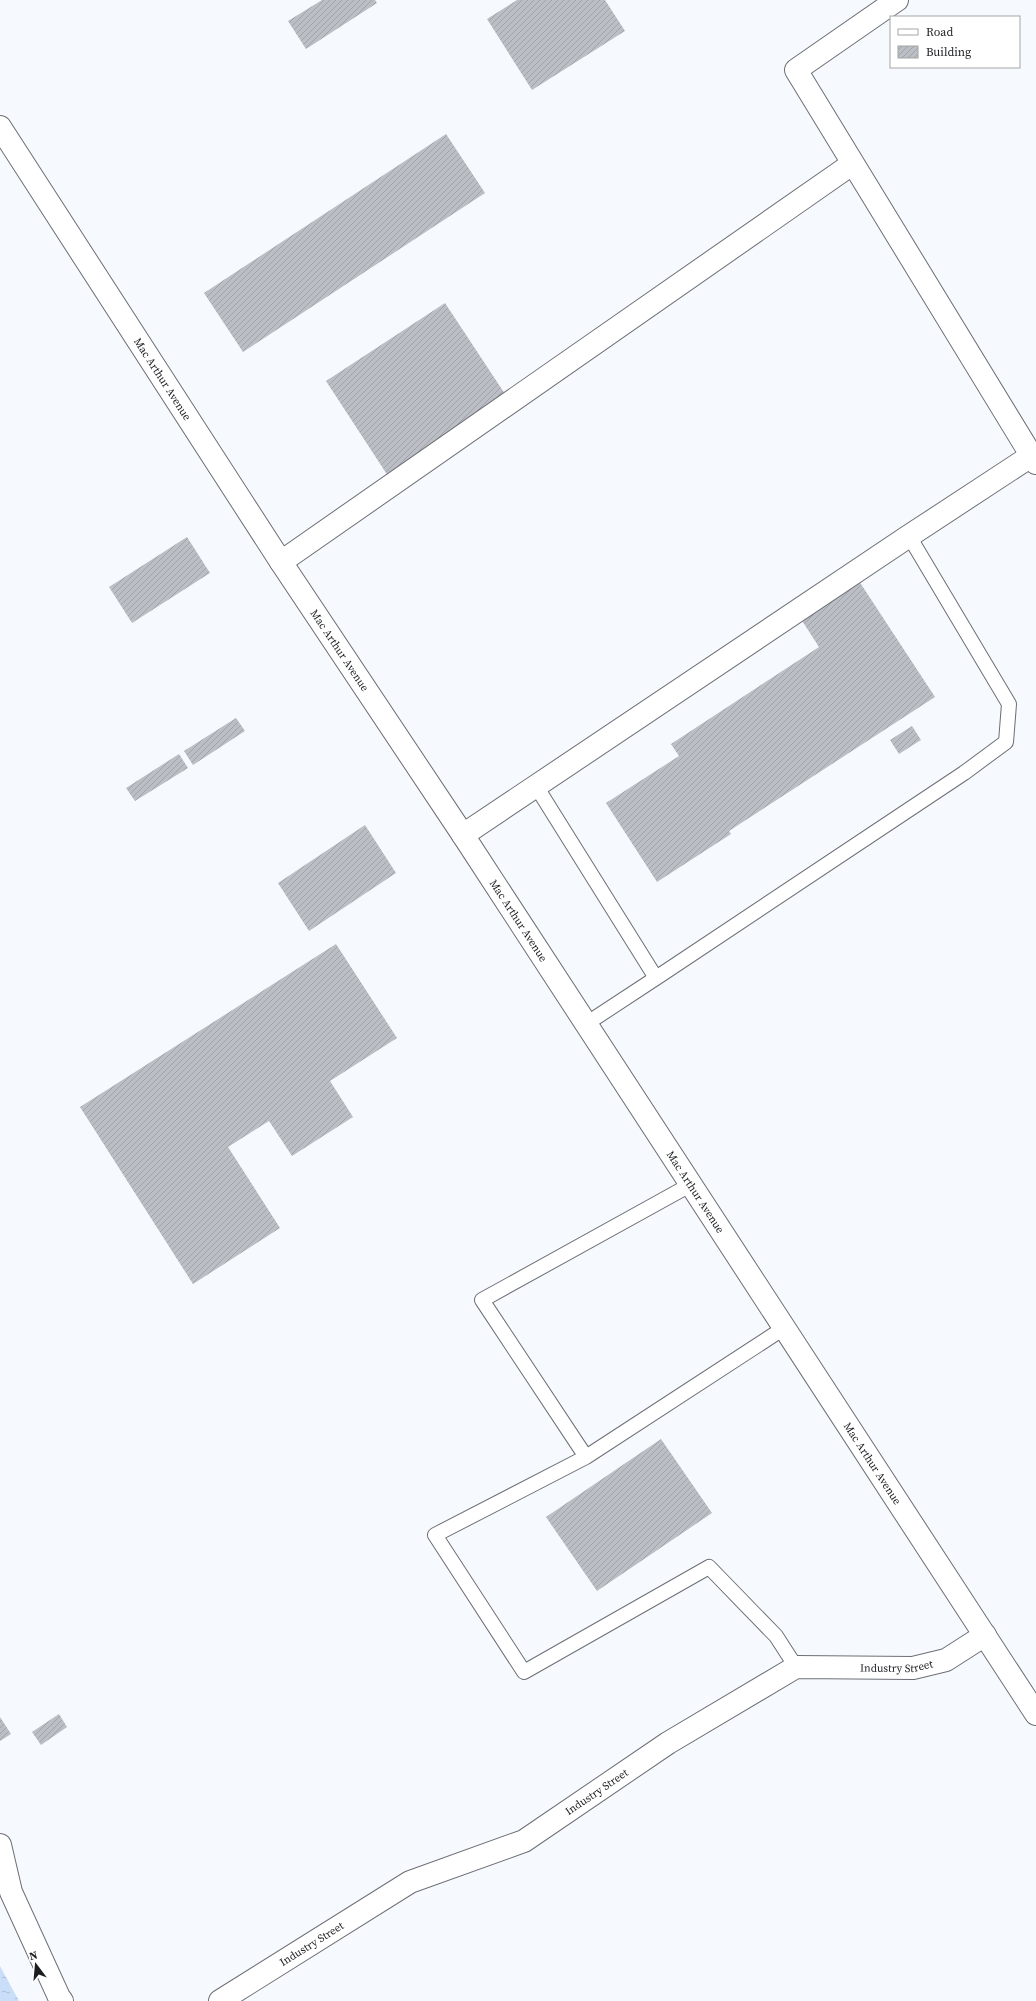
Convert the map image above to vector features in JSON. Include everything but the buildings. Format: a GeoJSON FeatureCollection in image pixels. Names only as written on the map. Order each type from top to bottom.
{"type":"FeatureCollection","features":[{"type":"Feature","properties":{"kind":"street"},"geometry":{"type":"LineString","coordinates":[[463,835],[909,536],[1034,460],[796,70],[897,0]]}},
{"type":"Feature","properties":{"kind":"street","name":"Mac Arthur Avenue"},"geometry":{"type":"LineString","coordinates":[[0,127],[280,562],[463,835],[1036,1714]]}},
{"type":"Feature","properties":{"kind":"street"},"geometry":{"type":"LineString","coordinates":[[280,562],[852,164]]}},
{"type":"Feature","properties":{"kind":"street","name":"Industry Street"},"geometry":{"type":"LineString","coordinates":[[220,2001],[410,1882],[524,1841],[668,1742],[796,1667],[913,1668],[946,1660],[985,1635]]}},
{"type":"Feature","properties":{"kind":"street"},"geometry":{"type":"LineString","coordinates":[[0,1845],[11,1892],[62,2001]]}},
{"type":"Feature","properties":{"kind":"lane"},"geometry":{"type":"LineString","coordinates":[[586,1024],[951,781],[1006,742],[1009,704],[909,536]]}},
{"type":"Feature","properties":{"kind":"lane"},"geometry":{"type":"LineString","coordinates":[[536,786],[656,978]]}},
{"type":"Feature","properties":{"kind":"lane"},"geometry":{"type":"LineString","coordinates":[[586,1457],[482,1300],[690,1185]]}},
{"type":"Feature","properties":{"kind":"lane"},"geometry":{"type":"LineString","coordinates":[[784,1328],[586,1457],[435,1535],[524,1672],[709,1566],[776,1636],[796,1667]]}},
{"type":"Feature","properties":{"kind":"water"},"geometry":{"type":"Polygon","coordinates":[[[0,1966],[19,2001],[0,2001],[0,1966]]]}}]}
